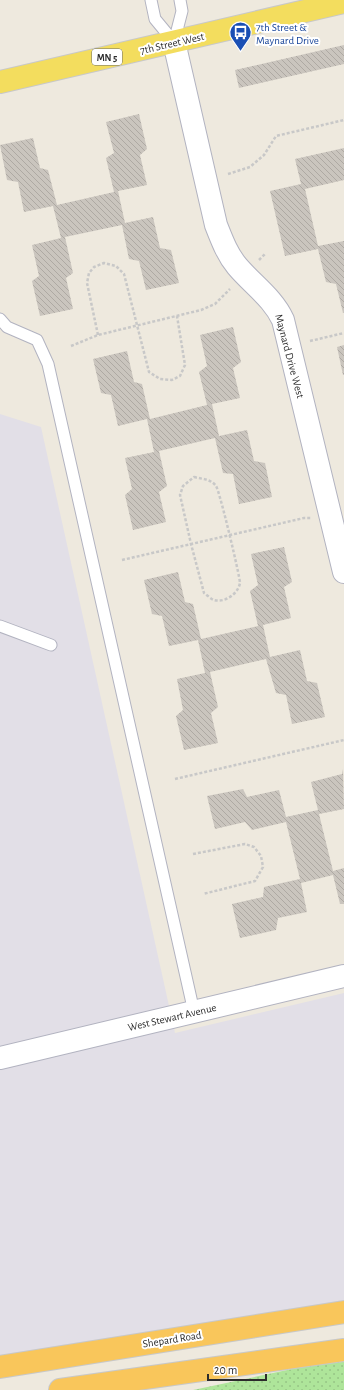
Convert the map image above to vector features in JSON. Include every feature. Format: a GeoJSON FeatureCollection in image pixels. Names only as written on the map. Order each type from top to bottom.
{"type":"FeatureCollection","features":[{"type":"Feature","properties":{"kind":"highway","name":"Shepard Road"},"geometry":{"type":"LineString","coordinates":[[0,1367],[344,1312]]}},
{"type":"Feature","properties":{"kind":"highway"},"geometry":{"type":"LineString","coordinates":[[60,1390],[344,1350]]}},
{"type":"Feature","properties":{"kind":"main road","name":"7th Street West"},"geometry":{"type":"LineString","coordinates":[[0,82],[344,2]]}},
{"type":"Feature","properties":{"kind":"street","name":"Maynard Drive West"},"geometry":{"type":"LineString","coordinates":[[174,42],[216,225],[227,252],[237,266],[272,302],[283,320],[344,572]]}},
{"type":"Feature","properties":{"kind":"street","name":"West Stewart Avenue"},"geometry":{"type":"LineString","coordinates":[[0,1058],[344,976]]}},
{"type":"Feature","properties":{"kind":"lane"},"geometry":{"type":"LineString","coordinates":[[151,0],[155,19],[174,42]]}},
{"type":"Feature","properties":{"kind":"lane"},"geometry":{"type":"LineString","coordinates":[[174,42],[182,11],[180,0]]}},
{"type":"Feature","properties":{"kind":"lane"},"geometry":{"type":"LineString","coordinates":[[0,319],[7,327],[37,340],[48,364],[194,1012]]}},
{"type":"Feature","properties":{"kind":"lane"},"geometry":{"type":"LineString","coordinates":[[0,626],[51,645]]}},
{"type":"Feature","properties":{"kind":"path"},"geometry":{"type":"LineString","coordinates":[[228,174],[250,167],[264,155],[276,136],[344,120]]}},
{"type":"Feature","properties":{"kind":"path"},"geometry":{"type":"LineString","coordinates":[[98,335],[87,282],[89,274],[94,267],[104,263],[116,266],[124,274],[149,372],[160,379],[172,380],[180,376],[185,365],[177,316]]}},
{"type":"Feature","properties":{"kind":"path"},"geometry":{"type":"LineString","coordinates":[[71,346],[98,335],[201,310],[215,304],[245,274]]}},
{"type":"Feature","properties":{"kind":"path"},"geometry":{"type":"LineString","coordinates":[[194,477],[208,480],[216,486],[230,535],[240,582],[236,592],[227,599],[215,600],[204,593],[191,544],[180,495],[183,486],[194,477]]}},
{"type":"Feature","properties":{"kind":"path"},"geometry":{"type":"LineString","coordinates":[[122,560],[304,518]]}},
{"type":"Feature","properties":{"kind":"path"},"geometry":{"type":"LineString","coordinates":[[175,779],[344,740]]}},
{"type":"Feature","properties":{"kind":"path"},"geometry":{"type":"LineString","coordinates":[[193,854],[245,844],[254,847],[261,856],[263,867],[255,881],[203,894]]}},
{"type":"Feature","properties":{"kind":"shaded area"},"geometry":{"type":"Polygon","coordinates":[[[0,414],[41,427],[175,1033],[344,993],[344,1301],[0,1358],[0,414]]]}},
{"type":"Feature","properties":{"kind":"green space"},"geometry":{"type":"Polygon","coordinates":[[[344,1358],[344,1390],[193,1390],[344,1358]]]}},
{"type":"Feature","properties":{"kind":"building"},"geometry":{"type":"Polygon","coordinates":[[[344,45],[344,64],[239,88],[235,70],[344,45]]]}},
{"type":"Feature","properties":{"kind":"building"},"geometry":{"type":"Polygon","coordinates":[[[139,114],[147,149],[140,155],[147,185],[118,191],[125,223],[153,217],[160,248],[171,250],[179,283],[146,290],[139,261],[129,259],[122,225],[65,237],[73,273],[66,278],[73,309],[40,316],[32,281],[39,276],[32,245],[61,238],[53,206],[24,212],[18,182],[7,180],[0,145],[33,138],[40,168],[48,170],[57,205],[114,192],[106,158],[114,153],[106,122],[139,114]]]}},
{"type":"Feature","properties":{"kind":"building"},"geometry":{"type":"Polygon","coordinates":[[[344,148],[344,180],[305,189],[318,246],[344,241],[343,313],[336,284],[326,282],[318,249],[285,256],[270,191],[301,184],[295,159],[344,148]]]}},
{"type":"Feature","properties":{"kind":"building"},"geometry":{"type":"Polygon","coordinates":[[[233,327],[241,362],[233,368],[240,398],[212,404],[219,436],[247,430],[254,461],[265,463],[272,497],[239,504],[233,474],[223,473],[215,438],[159,451],[167,486],[159,492],[166,522],[133,530],[125,495],[132,489],[125,458],[154,452],[147,419],[118,426],[111,395],[101,393],[93,359],[127,351],[134,382],[142,384],[150,419],[207,405],[199,372],[207,366],[200,335],[233,327]]]}},
{"type":"Feature","properties":{"kind":"building"},"geometry":{"type":"Polygon","coordinates":[[[344,345],[344,375],[343,375],[337,347],[344,345]]]}},
{"type":"Feature","properties":{"kind":"building"},"geometry":{"type":"Polygon","coordinates":[[[284,547],[292,582],[284,587],[291,618],[263,625],[270,657],[300,650],[307,681],[317,683],[325,717],[292,724],[286,695],[276,693],[266,659],[210,672],[218,707],[211,713],[218,743],[184,750],[176,716],[183,710],[177,679],[205,673],[198,640],[169,646],[162,616],[152,614],[144,580],[178,572],[185,602],[193,604],[201,639],[258,626],[250,591],[258,585],[251,554],[284,547]]]}},
{"type":"Feature","properties":{"kind":"building"},"geometry":{"type":"Polygon","coordinates":[[[343,769],[344,809],[319,814],[333,871],[344,868],[344,904],[340,904],[333,875],[301,883],[307,912],[278,918],[276,930],[240,938],[232,904],[263,897],[264,887],[300,879],[286,822],[252,830],[245,822],[215,829],[207,796],[243,789],[247,797],[279,790],[286,817],[318,810],[311,782],[342,774],[343,769]]]}},
{"type":"Feature","properties":{"kind":"place","name":"7th Street & Maynard Drive"},"geometry":{"type":"Point","coordinates":[241,52]}}]}
